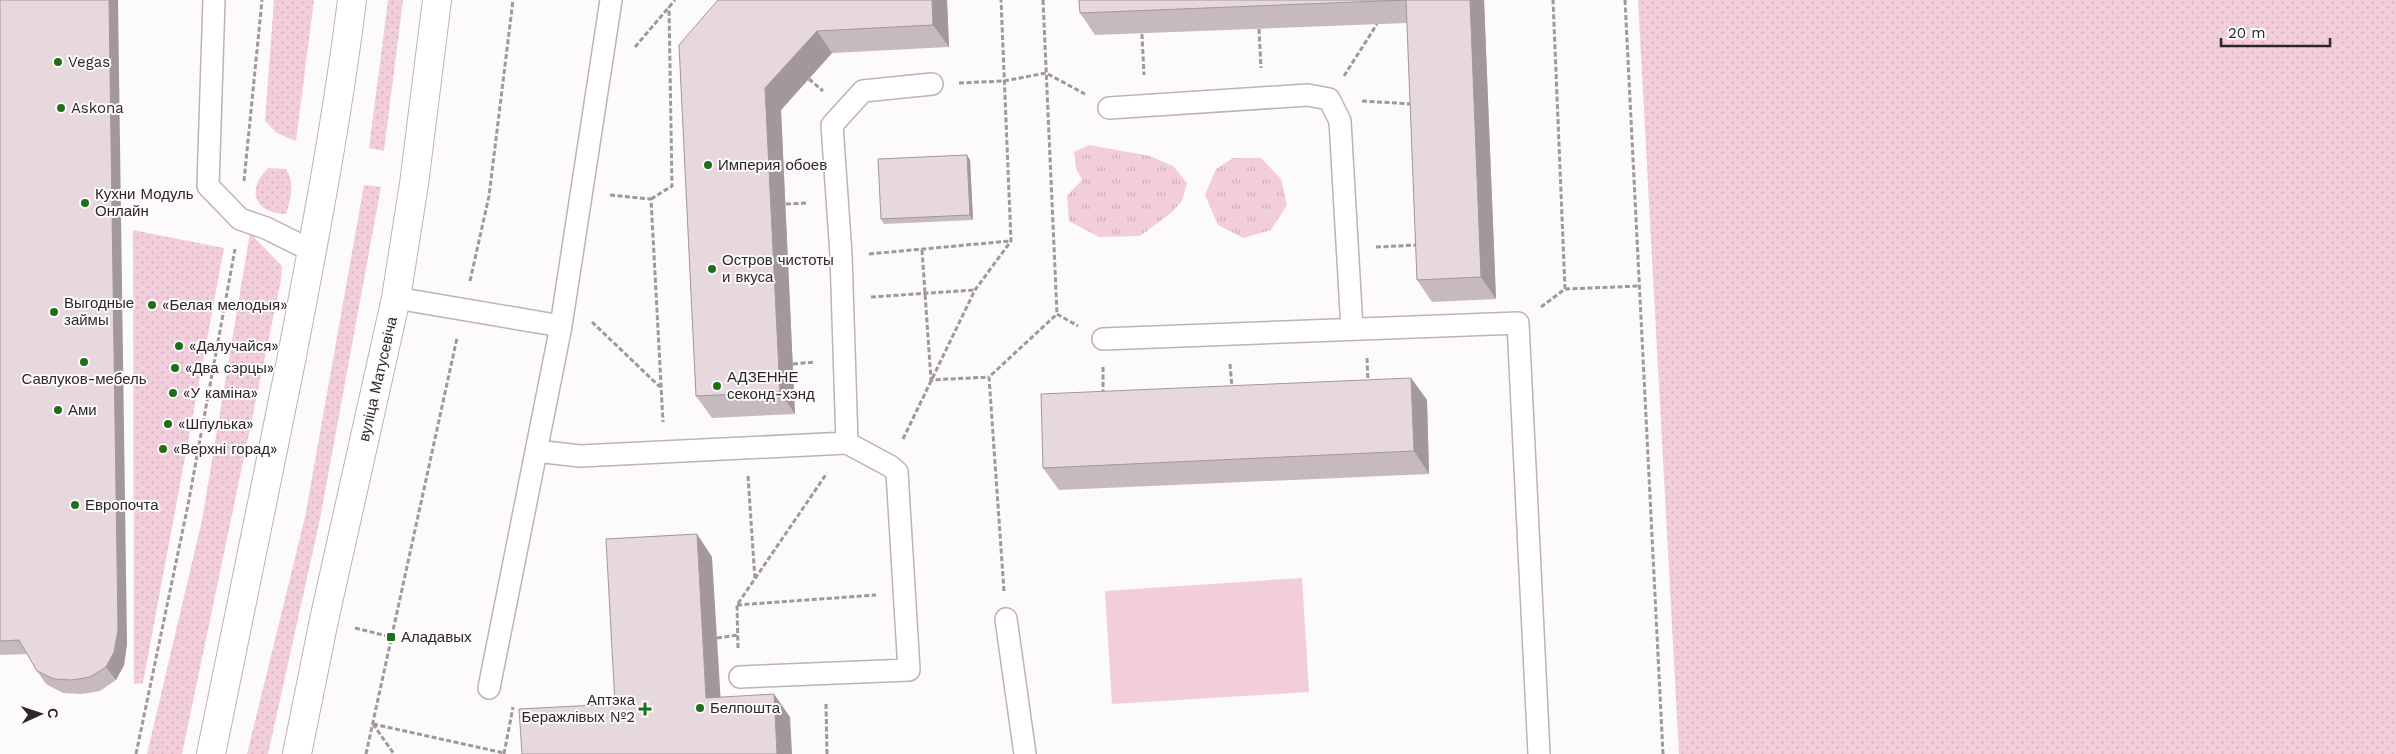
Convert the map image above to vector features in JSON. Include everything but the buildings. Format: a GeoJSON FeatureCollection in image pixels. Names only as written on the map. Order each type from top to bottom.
{"type":"FeatureCollection","features":[{"type":"Feature","properties":{"kind":"main road"},"geometry":{"type":"LineString","coordinates":[[211,754],[255,542],[327,171],[352,0]]}},
{"type":"Feature","properties":{"kind":"main road","name":"вуліца Матусевіча"},"geometry":{"type":"LineString","coordinates":[[297,754],[324,620],[396,298],[416,174],[437,0]]}},
{"type":"Feature","properties":{"kind":"lane"},"geometry":{"type":"LineString","coordinates":[[214,0],[208,186],[240,219],[266,228],[312,251]]}},
{"type":"Feature","properties":{"kind":"lane"},"geometry":{"type":"LineString","coordinates":[[489,688],[561,326],[611,0]]}},
{"type":"Feature","properties":{"kind":"lane"},"geometry":{"type":"LineString","coordinates":[[847,443],[843,298],[832,125],[863,91],[932,84]]}},
{"type":"Feature","properties":{"kind":"lane"},"geometry":{"type":"LineString","coordinates":[[1109,108],[1308,95],[1329,99],[1340,121],[1348,248],[1359,329]]}},
{"type":"Feature","properties":{"kind":"lane"},"geometry":{"type":"LineString","coordinates":[[396,298],[561,326]]}},
{"type":"Feature","properties":{"kind":"lane"},"geometry":{"type":"LineString","coordinates":[[1103,339],[1518,323],[1539,754]]}},
{"type":"Feature","properties":{"kind":"lane"},"geometry":{"type":"LineString","coordinates":[[536,451],[580,456],[847,443],[890,466],[897,472],[909,670],[740,677]]}},
{"type":"Feature","properties":{"kind":"lane"},"geometry":{"type":"LineString","coordinates":[[1006,619],[1025,754]]}},
{"type":"Feature","properties":{"kind":"path"},"geometry":{"type":"LineString","coordinates":[[136,754],[188,505],[240,219],[262,0]]}},
{"type":"Feature","properties":{"kind":"path"},"geometry":{"type":"LineString","coordinates":[[631,52],[674,0]]}},
{"type":"Feature","properties":{"kind":"path"},"geometry":{"type":"LineString","coordinates":[[890,466],[975,290],[1011,241],[1001,0]]}},
{"type":"Feature","properties":{"kind":"path"},"geometry":{"type":"LineString","coordinates":[[931,380],[989,377],[1057,314],[1043,0]]}},
{"type":"Feature","properties":{"kind":"path"},"geometry":{"type":"LineString","coordinates":[[1553,0],[1565,289]]}},
{"type":"Feature","properties":{"kind":"path"},"geometry":{"type":"LineString","coordinates":[[1625,0],[1662,754]]}},
{"type":"Feature","properties":{"kind":"path"},"geometry":{"type":"LineString","coordinates":[[607,194],[651,199],[672,186],[669,7]]}},
{"type":"Feature","properties":{"kind":"path"},"geometry":{"type":"LineString","coordinates":[[1377,24],[1329,99],[1415,104]]}},
{"type":"Feature","properties":{"kind":"path"},"geometry":{"type":"LineString","coordinates":[[1260,29],[1262,98]]}},
{"type":"Feature","properties":{"kind":"path"},"geometry":{"type":"LineString","coordinates":[[1142,34],[1146,105]]}},
{"type":"Feature","properties":{"kind":"path"},"geometry":{"type":"LineString","coordinates":[[932,84],[1004,81],[1046,73],[1109,108]]}},
{"type":"Feature","properties":{"kind":"path"},"geometry":{"type":"LineString","coordinates":[[651,199],[664,452]]}},
{"type":"Feature","properties":{"kind":"path"},"geometry":{"type":"LineString","coordinates":[[841,256],[1011,241]]}},
{"type":"Feature","properties":{"kind":"path"},"geometry":{"type":"LineString","coordinates":[[1348,248],[1421,245]]}},
{"type":"Feature","properties":{"kind":"path"},"geometry":{"type":"LineString","coordinates":[[922,250],[931,380]]}},
{"type":"Feature","properties":{"kind":"path"},"geometry":{"type":"LineString","coordinates":[[1518,323],[1565,289],[1640,286]]}},
{"type":"Feature","properties":{"kind":"path"},"geometry":{"type":"LineString","coordinates":[[843,298],[975,290]]}},
{"type":"Feature","properties":{"kind":"path"},"geometry":{"type":"LineString","coordinates":[[586,316],[661,388]]}},
{"type":"Feature","properties":{"kind":"path"},"geometry":{"type":"LineString","coordinates":[[1359,329],[1368,384]]}},
{"type":"Feature","properties":{"kind":"path"},"geometry":{"type":"LineString","coordinates":[[1228,334],[1232,390]]}},
{"type":"Feature","properties":{"kind":"path"},"geometry":{"type":"LineString","coordinates":[[1103,339],[1103,396]]}},
{"type":"Feature","properties":{"kind":"path"},"geometry":{"type":"LineString","coordinates":[[989,377],[1006,619]]}},
{"type":"Feature","properties":{"kind":"path"},"geometry":{"type":"LineString","coordinates":[[740,677],[737,605],[847,443]]}},
{"type":"Feature","properties":{"kind":"path"},"geometry":{"type":"LineString","coordinates":[[747,448],[755,581]]}},
{"type":"Feature","properties":{"kind":"path"},"geometry":{"type":"LineString","coordinates":[[366,754],[403,581]]}},
{"type":"Feature","properties":{"kind":"path"},"geometry":{"type":"LineString","coordinates":[[737,605],[904,592]]}},
{"type":"Feature","properties":{"kind":"path"},"geometry":{"type":"LineString","coordinates":[[717,638],[738,635]]}},
{"type":"Feature","properties":{"kind":"path"},"geometry":{"type":"LineString","coordinates":[[825,673],[827,754]]}},
{"type":"Feature","properties":{"kind":"path"},"geometry":{"type":"LineString","coordinates":[[373,724],[503,754]]}},
{"type":"Feature","properties":{"kind":"path"},"geometry":{"type":"LineString","coordinates":[[373,724],[394,754]]}},
{"type":"Feature","properties":{"kind":"green space"},"geometry":{"type":"Polygon","coordinates":[[[274,0],[314,0],[296,141],[277,133],[265,121],[274,0]]]}},
{"type":"Feature","properties":{"kind":"green space"},"geometry":{"type":"Polygon","coordinates":[[[388,0],[403,0],[384,151],[369,148],[388,0]]]}},
{"type":"Feature","properties":{"kind":"green space"},"geometry":{"type":"Polygon","coordinates":[[[1638,0],[2396,0],[2396,754],[1679,754],[1638,0]]]}},
{"type":"Feature","properties":{"kind":"green space"},"geometry":{"type":"Polygon","coordinates":[[[1089,145],[1150,156],[1173,166],[1187,183],[1182,201],[1171,213],[1140,236],[1099,237],[1069,221],[1067,196],[1082,180],[1076,168],[1074,152],[1089,145]]]}},
{"type":"Feature","properties":{"kind":"green space"},"geometry":{"type":"Polygon","coordinates":[[[1233,158],[1261,158],[1281,179],[1287,205],[1271,230],[1243,238],[1218,225],[1205,195],[1216,169],[1233,158]]]}},
{"type":"Feature","properties":{"kind":"green space"},"geometry":{"type":"Polygon","coordinates":[[[268,168],[286,169],[289,174],[291,191],[286,214],[275,213],[267,209],[260,205],[257,199],[257,184],[268,168]]]}},
{"type":"Feature","properties":{"kind":"green space"},"geometry":{"type":"Polygon","coordinates":[[[364,185],[381,187],[320,519],[268,754],[247,754],[305,517],[364,185]]]}},
{"type":"Feature","properties":{"kind":"green space"},"geometry":{"type":"Polygon","coordinates":[[[133,230],[224,248],[143,683],[134,684],[133,230]]]}},
{"type":"Feature","properties":{"kind":"green space"},"geometry":{"type":"Polygon","coordinates":[[[250,233],[282,266],[281,280],[182,754],[147,754],[202,520],[250,233]]]}},
{"type":"Feature","properties":{"kind":"green space"},"geometry":{"type":"Polygon","coordinates":[[[1302,578],[1309,692],[1112,704],[1105,591],[1302,578]]]}},
{"type":"Feature","properties":{"kind":"place","name":"Vegas"},"geometry":{"type":"Point","coordinates":[58,62]}},
{"type":"Feature","properties":{"kind":"place","name":"Askona"},"geometry":{"type":"Point","coordinates":[61,108]}},
{"type":"Feature","properties":{"kind":"place","name":"Империя обоев"},"geometry":{"type":"Point","coordinates":[708,165]}},
{"type":"Feature","properties":{"kind":"place","name":"Кухни Модуль Онлайн"},"geometry":{"type":"Point","coordinates":[85,203]}},
{"type":"Feature","properties":{"kind":"place","name":"Остров чистоты и вкуса"},"geometry":{"type":"Point","coordinates":[712,269]}},
{"type":"Feature","properties":{"kind":"place","name":"«Белая мелодыя»"},"geometry":{"type":"Point","coordinates":[152,305]}},
{"type":"Feature","properties":{"kind":"place","name":"Выгодные займы"},"geometry":{"type":"Point","coordinates":[54,312]}},
{"type":"Feature","properties":{"kind":"place","name":"«Далучайся»"},"geometry":{"type":"Point","coordinates":[179,346]}},
{"type":"Feature","properties":{"kind":"place","name":"Савлуков-мебель"},"geometry":{"type":"Point","coordinates":[84,362]}},
{"type":"Feature","properties":{"kind":"place","name":"«Два сэрцы»"},"geometry":{"type":"Point","coordinates":[175,368]}},
{"type":"Feature","properties":{"kind":"place","name":"АДЗЕННЕ секонд-хэнд"},"geometry":{"type":"Point","coordinates":[717,386]}},
{"type":"Feature","properties":{"kind":"place","name":"«У каміна»"},"geometry":{"type":"Point","coordinates":[173,393]}},
{"type":"Feature","properties":{"kind":"place","name":"Ами"},"geometry":{"type":"Point","coordinates":[58,410]}},
{"type":"Feature","properties":{"kind":"place","name":"«Шпулька»"},"geometry":{"type":"Point","coordinates":[168,424]}},
{"type":"Feature","properties":{"kind":"place","name":"«Верхні горад»"},"geometry":{"type":"Point","coordinates":[163,449]}},
{"type":"Feature","properties":{"kind":"place","name":"Европочта"},"geometry":{"type":"Point","coordinates":[75,505]}},
{"type":"Feature","properties":{"kind":"place","name":"Аладавых"},"geometry":{"type":"Point","coordinates":[391,637]}},
{"type":"Feature","properties":{"kind":"place","name":"Белпошта"},"geometry":{"type":"Point","coordinates":[700,708]}},
{"type":"Feature","properties":{"kind":"place","name":"Аптэка Беражлівых №2"},"geometry":{"type":"Point","coordinates":[645,709]}}]}
